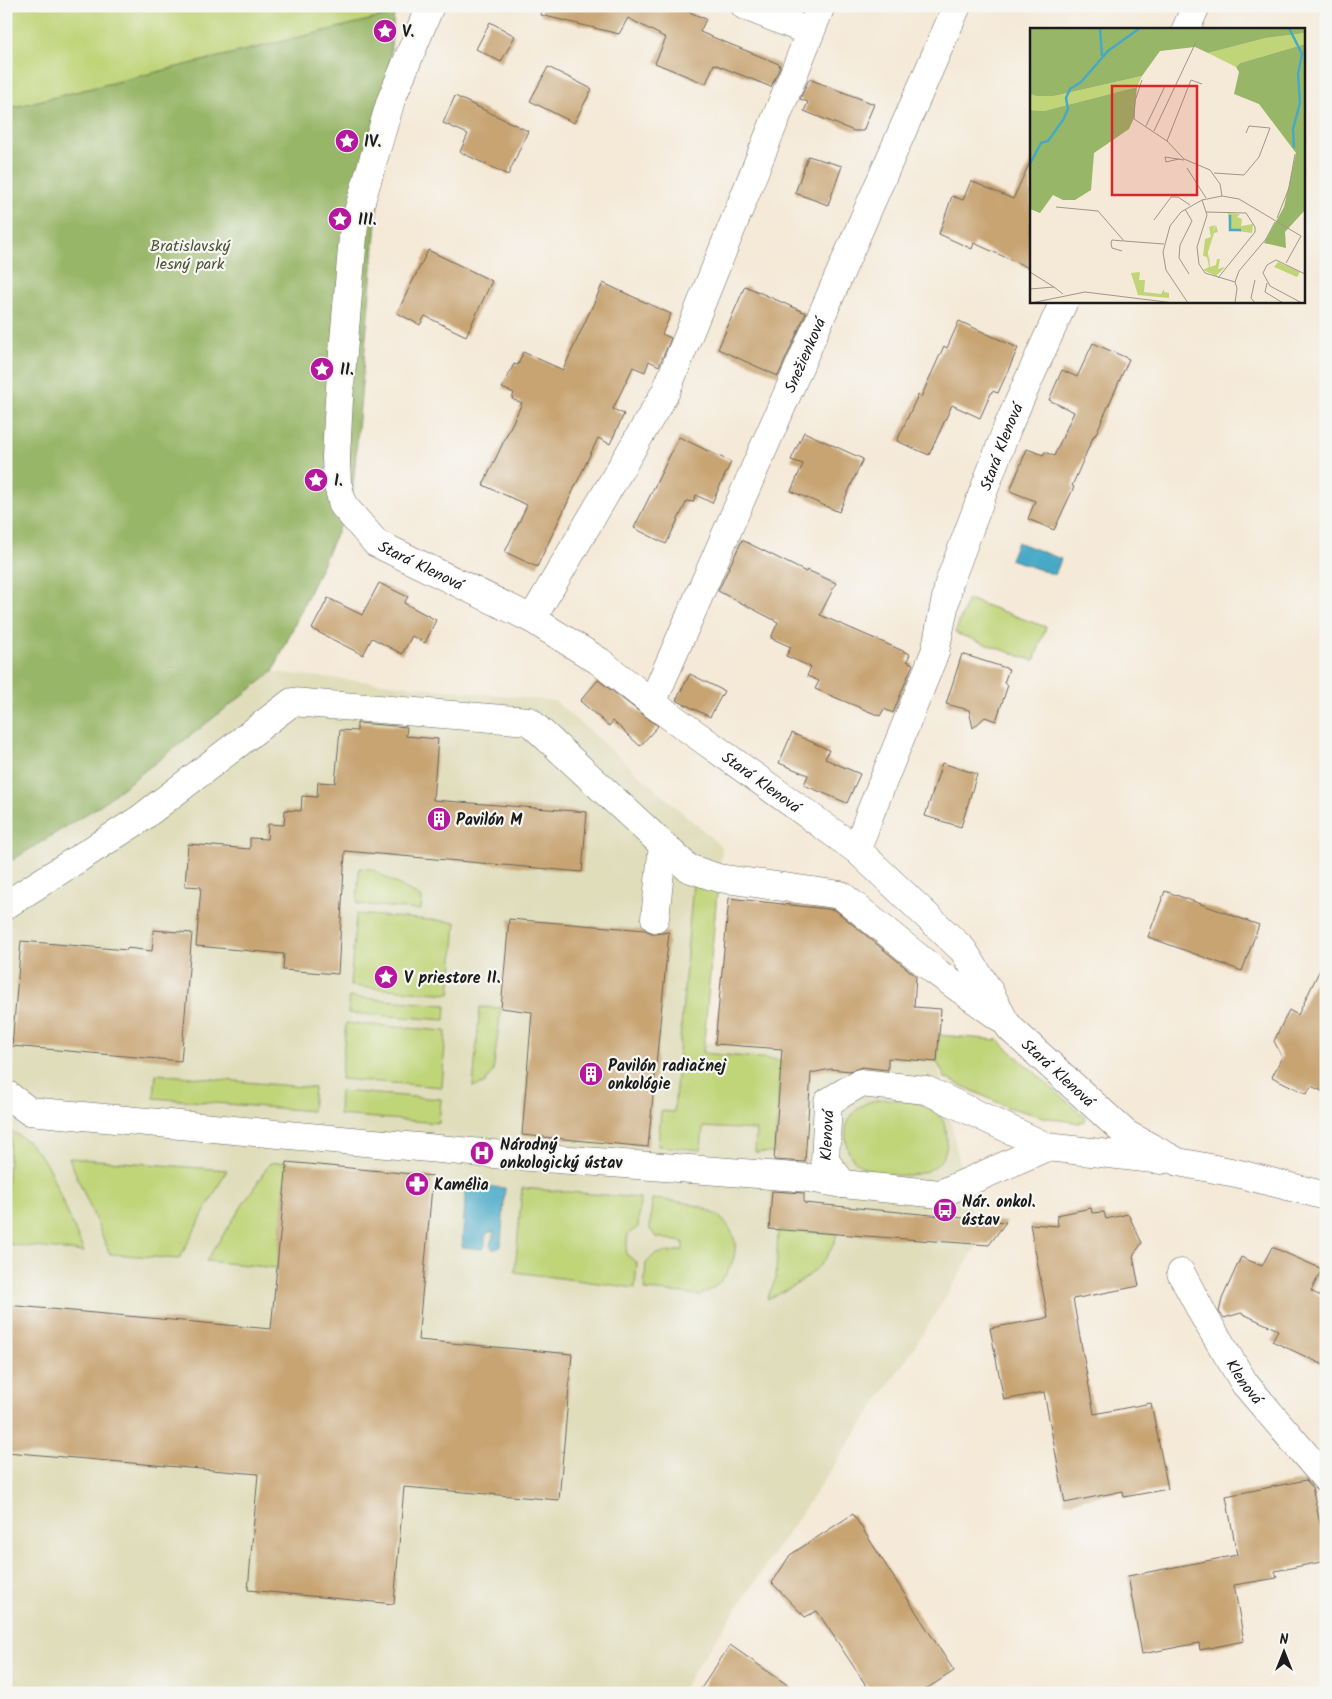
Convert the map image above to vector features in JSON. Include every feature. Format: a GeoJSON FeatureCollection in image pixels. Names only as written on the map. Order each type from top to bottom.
{"type":"FeatureCollection","features":[{"type":"Feature","properties":{"kind":"street","name":"Stará Klenová"},"geometry":{"type":"LineString","coordinates":[[430,6],[392,100],[354,225],[339,399],[337,482],[343,505],[376,543],[532,619],[599,661],[652,703],[857,850],[962,950],[990,991],[1004,1020],[1126,1134],[1178,1162],[1236,1173],[1326,1196]]}},
{"type":"Feature","properties":{"kind":"street"},"geometry":{"type":"LineString","coordinates":[[745,6],[810,32]]}},
{"type":"Feature","properties":{"kind":"street"},"geometry":{"type":"LineString","coordinates":[[532,619],[666,391],[820,6]]}},
{"type":"Feature","properties":{"kind":"street","name":"Snežienková"},"geometry":{"type":"LineString","coordinates":[[652,703],[958,6]]}},
{"type":"Feature","properties":{"kind":"street"},"geometry":{"type":"LineString","coordinates":[[1186,28],[1196,6]]}},
{"type":"Feature","properties":{"kind":"street","name":"Stará Klenová"},"geometry":{"type":"LineString","coordinates":[[857,850],[935,652],[949,582],[1008,426],[1064,302]]}},
{"type":"Feature","properties":{"kind":"street"},"geometry":{"type":"LineString","coordinates":[[6,904],[140,819],[292,702],[529,721],[688,868],[718,878],[841,895],[935,970],[1004,1020]]}},
{"type":"Feature","properties":{"kind":"street"},"geometry":{"type":"LineString","coordinates":[[655,918],[663,845]]}},
{"type":"Feature","properties":{"kind":"street","name":"Klenová"},"geometry":{"type":"LineString","coordinates":[[843,1184],[825,1161],[828,1102],[860,1083],[926,1090],[1047,1147],[1178,1162]]}},
{"type":"Feature","properties":{"kind":"street"},"geometry":{"type":"LineString","coordinates":[[6,1094],[29,1111],[504,1155],[809,1178],[843,1184],[940,1194],[1047,1147]]}},
{"type":"Feature","properties":{"kind":"street","name":"Klenová"},"geometry":{"type":"LineString","coordinates":[[1181,1274],[1245,1384],[1326,1479]]}},
{"type":"Feature","properties":{"kind":"shaded area","name":"Národný onkologický ústav"},"geometry":{"type":"Polygon","coordinates":[[[273,672],[555,701],[722,847],[704,1042],[937,1062],[978,1244],[914,1348],[679,1693],[6,1693],[6,864],[99,806],[273,672]]]}},
{"type":"Feature","properties":{"kind":"green space"},"geometry":{"type":"Polygon","coordinates":[[[6,6],[397,6],[394,14],[6,109],[6,6]]]}},
{"type":"Feature","properties":{"kind":"green space","name":"Bratislavský lesný park"},"geometry":{"type":"Polygon","coordinates":[[[394,14],[352,499],[273,672],[99,806],[6,864],[6,109],[394,14]]]}},
{"type":"Feature","properties":{"kind":"green space"},"geometry":{"type":"Polygon","coordinates":[[[968,599],[1046,627],[1034,661],[955,633],[968,599]]]}},
{"type":"Feature","properties":{"kind":"green space"},"geometry":{"type":"Polygon","coordinates":[[[359,868],[371,869],[422,898],[421,910],[357,904],[359,868]]]}},
{"type":"Feature","properties":{"kind":"green space"},"geometry":{"type":"Polygon","coordinates":[[[693,881],[717,892],[703,1053],[781,1060],[774,1153],[755,1152],[756,1130],[703,1127],[701,1150],[658,1146],[661,1111],[674,1112],[693,881]]]}},
{"type":"Feature","properties":{"kind":"green space"},"geometry":{"type":"Polygon","coordinates":[[[356,914],[456,922],[450,994],[350,986],[356,914]]]}},
{"type":"Feature","properties":{"kind":"green space"},"geometry":{"type":"Polygon","coordinates":[[[349,997],[446,1005],[445,1020],[348,1013],[349,997]]]}},
{"type":"Feature","properties":{"kind":"green space"},"geometry":{"type":"Polygon","coordinates":[[[480,1007],[501,1008],[493,1072],[484,1084],[473,1087],[480,1007]]]}},
{"type":"Feature","properties":{"kind":"green space"},"geometry":{"type":"Polygon","coordinates":[[[346,1023],[446,1031],[442,1087],[341,1079],[346,1023]]]}},
{"type":"Feature","properties":{"kind":"green space"},"geometry":{"type":"Polygon","coordinates":[[[939,1035],[998,1040],[1085,1117],[1084,1121],[1078,1123],[1043,1117],[1007,1107],[945,1078],[937,1062],[939,1035]]]}},
{"type":"Feature","properties":{"kind":"green space"},"geometry":{"type":"Polygon","coordinates":[[[156,1074],[314,1088],[312,1111],[154,1098],[156,1074]]]}},
{"type":"Feature","properties":{"kind":"green space"},"geometry":{"type":"Polygon","coordinates":[[[340,1091],[441,1099],[439,1123],[339,1115],[340,1091]]]}},
{"type":"Feature","properties":{"kind":"green space"},"geometry":{"type":"Polygon","coordinates":[[[874,1100],[907,1101],[927,1106],[942,1119],[946,1128],[947,1141],[945,1151],[942,1159],[929,1170],[912,1175],[893,1175],[869,1170],[856,1162],[851,1156],[846,1137],[850,1118],[857,1109],[865,1104],[874,1100]]]}},
{"type":"Feature","properties":{"kind":"green space"},"geometry":{"type":"Polygon","coordinates":[[[11,1131],[26,1140],[41,1156],[50,1171],[84,1252],[6,1244],[6,1202],[11,1131]]]}},
{"type":"Feature","properties":{"kind":"green space"},"geometry":{"type":"Polygon","coordinates":[[[69,1158],[227,1170],[179,1259],[110,1254],[69,1158]]]}},
{"type":"Feature","properties":{"kind":"green space"},"geometry":{"type":"Polygon","coordinates":[[[287,1162],[277,1268],[206,1261],[270,1163],[287,1162]]]}},
{"type":"Feature","properties":{"kind":"green space"},"geometry":{"type":"Polygon","coordinates":[[[522,1188],[640,1198],[638,1227],[628,1234],[626,1254],[637,1263],[635,1288],[515,1272],[522,1188]]]}},
{"type":"Feature","properties":{"kind":"green space"},"geometry":{"type":"Polygon","coordinates":[[[652,1199],[701,1207],[719,1216],[728,1226],[735,1242],[733,1259],[726,1275],[713,1288],[698,1295],[644,1290],[646,1263],[655,1254],[683,1250],[683,1242],[656,1237],[650,1229],[652,1199]]]}},
{"type":"Feature","properties":{"kind":"green space"},"geometry":{"type":"Polygon","coordinates":[[[778,1230],[837,1234],[833,1246],[826,1257],[810,1275],[789,1289],[767,1299],[776,1278],[778,1230]]]}},
{"type":"Feature","properties":{"kind":"water"},"geometry":{"type":"Polygon","coordinates":[[[1017,542],[1061,559],[1055,575],[1010,559],[1017,542]]]}},
{"type":"Feature","properties":{"kind":"water"},"geometry":{"type":"Polygon","coordinates":[[[466,1185],[505,1188],[501,1246],[496,1249],[492,1249],[490,1246],[494,1232],[489,1232],[485,1237],[485,1246],[482,1249],[462,1247],[466,1185]]]}},
{"type":"Feature","properties":{"kind":"building"},"geometry":{"type":"Polygon","coordinates":[[[542,6],[675,6],[706,19],[700,32],[779,64],[780,67],[771,87],[714,64],[706,84],[655,63],[666,38],[628,18],[619,34],[541,15],[542,6]]]}},
{"type":"Feature","properties":{"kind":"building"},"geometry":{"type":"Polygon","coordinates":[[[490,22],[515,36],[501,62],[476,49],[490,22]]]}},
{"type":"Feature","properties":{"kind":"building"},"geometry":{"type":"Polygon","coordinates":[[[548,67],[592,89],[574,123],[530,101],[548,67]]]}},
{"type":"Feature","properties":{"kind":"building"},"geometry":{"type":"Polygon","coordinates":[[[809,79],[874,104],[863,131],[854,131],[804,111],[808,102],[800,99],[809,79]]]}},
{"type":"Feature","properties":{"kind":"building"},"geometry":{"type":"Polygon","coordinates":[[[455,96],[528,131],[508,175],[460,152],[468,134],[443,123],[455,96]]]}},
{"type":"Feature","properties":{"kind":"building"},"geometry":{"type":"Polygon","coordinates":[[[808,156],[842,166],[828,205],[795,193],[808,156]]]}},
{"type":"Feature","properties":{"kind":"building"},"geometry":{"type":"Polygon","coordinates":[[[1030,162],[1030,269],[974,243],[972,249],[939,234],[952,196],[963,200],[971,181],[1013,199],[1030,162]]]}},
{"type":"Feature","properties":{"kind":"building"},"geometry":{"type":"Polygon","coordinates":[[[428,250],[492,281],[466,336],[425,316],[420,325],[397,313],[428,250]]]}},
{"type":"Feature","properties":{"kind":"building"},"geometry":{"type":"Polygon","coordinates":[[[603,283],[671,314],[662,334],[671,338],[659,366],[649,361],[645,372],[633,367],[613,409],[624,414],[610,444],[598,438],[537,567],[505,552],[527,505],[483,485],[522,403],[512,399],[514,393],[502,388],[514,364],[518,365],[523,352],[563,370],[603,283]]]}},
{"type":"Feature","properties":{"kind":"building"},"geometry":{"type":"Polygon","coordinates":[[[745,286],[806,313],[778,376],[718,349],[745,286]]]}},
{"type":"Feature","properties":{"kind":"building"},"geometry":{"type":"Polygon","coordinates":[[[959,321],[1018,348],[998,393],[992,391],[980,418],[952,405],[929,455],[897,441],[918,395],[921,397],[944,346],[947,348],[959,321]]]}},
{"type":"Feature","properties":{"kind":"building"},"geometry":{"type":"Polygon","coordinates":[[[1093,343],[1129,359],[1094,435],[1072,486],[1074,487],[1054,530],[1028,519],[1035,501],[1010,491],[1027,449],[1043,455],[1045,452],[1054,456],[1074,412],[1049,400],[1062,370],[1077,377],[1093,343]]]}},
{"type":"Feature","properties":{"kind":"building"},"geometry":{"type":"Polygon","coordinates":[[[804,432],[863,459],[839,512],[791,491],[803,464],[791,460],[804,432]]]}},
{"type":"Feature","properties":{"kind":"building"},"geometry":{"type":"Polygon","coordinates":[[[679,437],[731,462],[712,503],[696,495],[693,502],[687,501],[666,544],[634,528],[679,437]]]}},
{"type":"Feature","properties":{"kind":"building"},"geometry":{"type":"Polygon","coordinates":[[[742,540],[806,572],[807,570],[836,583],[820,615],[910,654],[907,661],[913,664],[893,713],[884,709],[880,716],[815,689],[819,681],[807,676],[811,667],[786,656],[791,647],[771,638],[778,622],[718,591],[742,540]]]}},
{"type":"Feature","properties":{"kind":"building"},"geometry":{"type":"Polygon","coordinates":[[[379,583],[408,597],[404,603],[436,620],[425,643],[412,636],[402,654],[372,638],[363,655],[312,629],[328,598],[362,615],[379,583]]]}},
{"type":"Feature","properties":{"kind":"building"},"geometry":{"type":"Polygon","coordinates":[[[962,654],[1009,669],[1004,683],[1008,685],[996,721],[985,717],[973,728],[969,710],[946,704],[962,654]]]}},
{"type":"Feature","properties":{"kind":"building"},"geometry":{"type":"Polygon","coordinates":[[[690,674],[724,691],[710,717],[676,700],[690,674]]]}},
{"type":"Feature","properties":{"kind":"building"},"geometry":{"type":"Polygon","coordinates":[[[598,680],[658,726],[640,746],[613,721],[609,726],[580,701],[598,680]]]}},
{"type":"Feature","properties":{"kind":"building","name":"Pavilón M"},"geometry":{"type":"Polygon","coordinates":[[[357,723],[407,727],[406,736],[438,739],[433,800],[587,812],[582,872],[345,851],[338,974],[283,970],[284,954],[196,946],[201,887],[185,886],[188,844],[250,849],[250,838],[267,839],[268,824],[284,825],[285,810],[301,811],[302,796],[317,797],[318,782],[335,783],[340,730],[357,731],[357,723]]]}},
{"type":"Feature","properties":{"kind":"building"},"geometry":{"type":"Polygon","coordinates":[[[792,733],[829,750],[825,759],[860,774],[847,803],[804,785],[808,775],[779,763],[792,733]]]}},
{"type":"Feature","properties":{"kind":"building"},"geometry":{"type":"Polygon","coordinates":[[[942,763],[977,774],[961,827],[925,816],[942,763]]]}},
{"type":"Feature","properties":{"kind":"building"},"geometry":{"type":"Polygon","coordinates":[[[1165,891],[1259,925],[1242,971],[1148,937],[1165,891]]]}},
{"type":"Feature","properties":{"kind":"building"},"geometry":{"type":"Polygon","coordinates":[[[729,898],[835,910],[916,976],[914,1007],[941,1009],[937,1062],[888,1058],[888,1070],[862,1067],[850,1071],[831,1069],[811,1073],[805,1162],[774,1160],[782,1049],[715,1044],[729,898]]]}},
{"type":"Feature","properties":{"kind":"building","name":"Pavilón radiačnej onkológie"},"geometry":{"type":"Polygon","coordinates":[[[509,919],[645,930],[654,934],[669,932],[648,1147],[522,1135],[532,1012],[501,1008],[509,919]]]}},
{"type":"Feature","properties":{"kind":"building"},"geometry":{"type":"Polygon","coordinates":[[[154,930],[192,933],[181,1061],[12,1046],[21,941],[152,951],[154,930]]]}},
{"type":"Feature","properties":{"kind":"building"},"geometry":{"type":"Polygon","coordinates":[[[1326,957],[1326,1093],[1311,1086],[1307,1094],[1272,1077],[1282,1057],[1274,1041],[1289,1010],[1298,1015],[1326,957]]]}},
{"type":"Feature","properties":{"kind":"building"},"geometry":{"type":"Polygon","coordinates":[[[287,1162],[433,1176],[418,1340],[572,1354],[559,1500],[404,1487],[394,1604],[248,1590],[258,1474],[6,1452],[6,1305],[271,1329],[287,1162]]]}},
{"type":"Feature","properties":{"kind":"building"},"geometry":{"type":"Polygon","coordinates":[[[772,1191],[804,1193],[804,1203],[1006,1222],[989,1245],[769,1229],[772,1191]]]}},
{"type":"Feature","properties":{"kind":"building"},"geometry":{"type":"Polygon","coordinates":[[[1091,1208],[1092,1213],[1104,1212],[1106,1219],[1128,1214],[1142,1243],[1133,1256],[1139,1286],[1073,1299],[1094,1414],[1151,1403],[1168,1489],[1124,1497],[1123,1491],[1065,1503],[1044,1392],[1004,1400],[990,1328],[1048,1318],[1030,1224],[1058,1226],[1057,1215],[1091,1208]]]}},
{"type":"Feature","properties":{"kind":"building"},"geometry":{"type":"Polygon","coordinates":[[[1272,1247],[1322,1269],[1311,1291],[1326,1299],[1326,1366],[1272,1341],[1278,1330],[1241,1313],[1224,1318],[1219,1312],[1222,1299],[1241,1257],[1262,1266],[1272,1247]]]}},
{"type":"Feature","properties":{"kind":"building"},"geometry":{"type":"Polygon","coordinates":[[[1306,1480],[1312,1487],[1326,1550],[1326,1561],[1275,1571],[1277,1578],[1234,1585],[1244,1641],[1200,1650],[1199,1643],[1142,1654],[1128,1576],[1237,1555],[1226,1496],[1306,1480]]]}},
{"type":"Feature","properties":{"kind":"building"},"geometry":{"type":"Polygon","coordinates":[[[853,1514],[954,1671],[920,1693],[871,1693],[817,1611],[805,1617],[772,1583],[790,1555],[853,1514]]]}},
{"type":"Feature","properties":{"kind":"building"},"geometry":{"type":"Polygon","coordinates":[[[730,1645],[799,1693],[698,1693],[730,1645]]]}},
{"type":"Feature","properties":{"kind":"place","name":"V."},"geometry":{"type":"Point","coordinates":[385,31]}},
{"type":"Feature","properties":{"kind":"place","name":"IV."},"geometry":{"type":"Point","coordinates":[347,141]}},
{"type":"Feature","properties":{"kind":"place","name":"III."},"geometry":{"type":"Point","coordinates":[340,219]}},
{"type":"Feature","properties":{"kind":"place","name":"II."},"geometry":{"type":"Point","coordinates":[322,369]}},
{"type":"Feature","properties":{"kind":"place","name":"I."},"geometry":{"type":"Point","coordinates":[316,480]}},
{"type":"Feature","properties":{"kind":"place","name":"Pavilón M"},"geometry":{"type":"Point","coordinates":[439,819]}},
{"type":"Feature","properties":{"kind":"place","name":"V priestore II."},"geometry":{"type":"Point","coordinates":[386,977]}},
{"type":"Feature","properties":{"kind":"place","name":"Pavilón radiačnej onkológie"},"geometry":{"type":"Point","coordinates":[591,1074]}},
{"type":"Feature","properties":{"kind":"place","name":"Národný onkologický ústav"},"geometry":{"type":"Point","coordinates":[482,1153]}},
{"type":"Feature","properties":{"kind":"place","name":"Kamélia"},"geometry":{"type":"Point","coordinates":[417,1184]}},
{"type":"Feature","properties":{"kind":"place","name":"Nár. onkol. ústav"},"geometry":{"type":"Point","coordinates":[945,1210]}}]}
